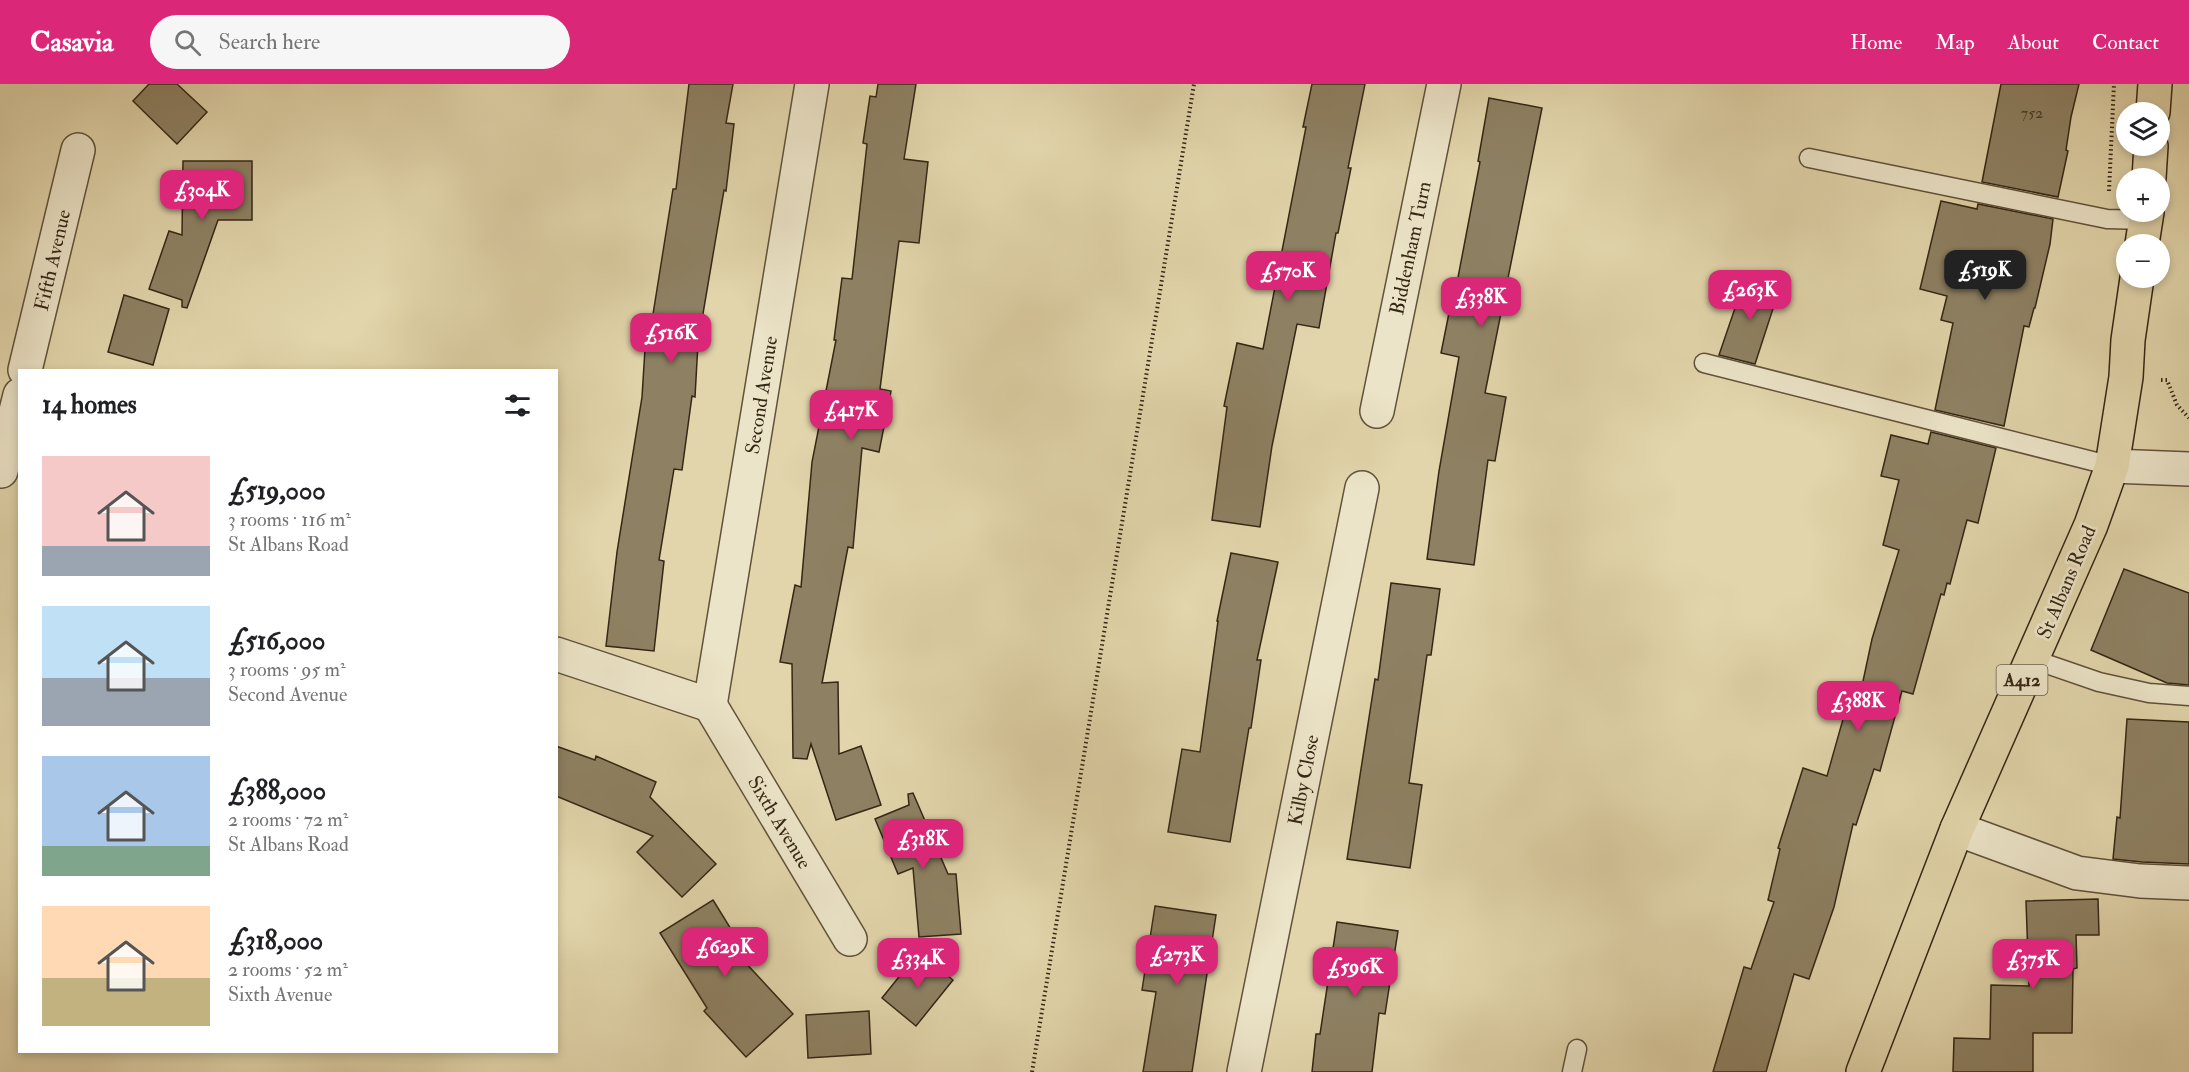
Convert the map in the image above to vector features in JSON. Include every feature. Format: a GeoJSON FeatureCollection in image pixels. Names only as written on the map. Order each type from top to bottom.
{"type":"FeatureCollection","features":[{"type":"Feature","properties":{"kind":"main road"},"geometry":{"type":"LineString","coordinates":[[2154,102],[2155,84]]}},
{"type":"Feature","properties":{"kind":"main road","name":"St Albans Road"},"geometry":{"type":"LineString","coordinates":[[1863,1072],[1957,829],[2091,525],[2112,466],[2127,377],[2128,340],[2136,288]]}},
{"type":"Feature","properties":{"kind":"street","name":"Second Avenue"},"geometry":{"type":"LineString","coordinates":[[710,705],[812,84]]}},
{"type":"Feature","properties":{"kind":"street","name":"Biddenham Turn"},"geometry":{"type":"LineString","coordinates":[[1377,411],[1444,84]]}},
{"type":"Feature","properties":{"kind":"street","name":"Fifth Avenue"},"geometry":{"type":"LineString","coordinates":[[26,369],[78,150]]}},
{"type":"Feature","properties":{"kind":"street"},"geometry":{"type":"LineString","coordinates":[[7,473],[18,407]]}},
{"type":"Feature","properties":{"kind":"street"},"geometry":{"type":"LineString","coordinates":[[2112,466],[2189,469]]}},
{"type":"Feature","properties":{"kind":"street","name":"Kilby Close"},"geometry":{"type":"LineString","coordinates":[[1244,1072],[1362,488]]}},
{"type":"Feature","properties":{"kind":"street"},"geometry":{"type":"LineString","coordinates":[[558,655],[710,705]]}},
{"type":"Feature","properties":{"kind":"street","name":"Sixth Avenue"},"geometry":{"type":"LineString","coordinates":[[710,705],[850,939]]}},
{"type":"Feature","properties":{"kind":"street"},"geometry":{"type":"LineString","coordinates":[[1957,829],[2077,873],[2140,881],[2189,883]]}},
{"type":"Feature","properties":{"kind":"lane"},"geometry":{"type":"LineString","coordinates":[[1809,158],[2145,225]]}},
{"type":"Feature","properties":{"kind":"lane"},"geometry":{"type":"LineString","coordinates":[[1704,363],[2112,466]]}},
{"type":"Feature","properties":{"kind":"lane"},"geometry":{"type":"LineString","coordinates":[[2032,659],[2099,682],[2149,693],[2189,696]]}},
{"type":"Feature","properties":{"kind":"lane"},"geometry":{"type":"LineString","coordinates":[[1572,1072],[1577,1049]]}},
{"type":"Feature","properties":{"kind":"path"},"geometry":{"type":"LineString","coordinates":[[1032,1072],[1194,84]]}},
{"type":"Feature","properties":{"kind":"path"},"geometry":{"type":"LineString","coordinates":[[2167,380],[2177,405],[2189,418]]}},
{"type":"Feature","properties":{"kind":"building"},"geometry":{"type":"Polygon","coordinates":[[[149,84],[177,84],[207,112],[177,144],[133,101],[149,84]]]}},
{"type":"Feature","properties":{"kind":"building"},"geometry":{"type":"Polygon","coordinates":[[[689,84],[733,84],[726,123],[734,124],[726,191],[724,190],[698,343],[695,397],[692,396],[682,470],[674,469],[659,560],[664,561],[654,651],[606,646],[617,552],[642,397],[646,333],[650,333],[673,189],[676,189],[689,84]]]}},
{"type":"Feature","properties":{"kind":"building"},"geometry":{"type":"Polygon","coordinates":[[[878,84],[916,84],[904,159],[928,162],[919,243],[899,241],[880,389],[891,391],[879,452],[862,448],[853,548],[848,547],[822,683],[838,682],[839,754],[861,746],[881,805],[836,820],[811,744],[807,759],[793,758],[792,664],[780,662],[795,585],[801,587],[812,462],[836,340],[834,340],[842,278],[852,279],[867,144],[863,143],[870,96],[876,97],[878,84]]]}},
{"type":"Feature","properties":{"kind":"building"},"geometry":{"type":"Polygon","coordinates":[[[1312,84],[1365,84],[1348,168],[1351,168],[1338,233],[1336,233],[1319,328],[1297,324],[1272,446],[1260,527],[1212,520],[1227,407],[1224,406],[1237,343],[1263,349],[1306,127],[1303,127],[1312,84]]]}},
{"type":"Feature","properties":{"kind":"building"},"geometry":{"type":"Polygon","coordinates":[[[2001,84],[2079,84],[2071,117],[2066,150],[2068,151],[2058,197],[1982,182],[2001,84]]]}},
{"type":"Feature","properties":{"kind":"building"},"geometry":{"type":"Polygon","coordinates":[[[1489,98],[1542,108],[1485,393],[1506,397],[1495,461],[1488,460],[1474,565],[1427,559],[1439,471],[1459,357],[1441,353],[1480,162],[1478,161],[1489,98]]]}},
{"type":"Feature","properties":{"kind":"building"},"geometry":{"type":"Polygon","coordinates":[[[183,161],[252,161],[252,220],[218,220],[187,308],[182,307],[182,300],[149,289],[169,231],[182,235],[183,161]]]}},
{"type":"Feature","properties":{"kind":"building"},"geometry":{"type":"Polygon","coordinates":[[[1941,201],[1977,209],[1978,204],[2053,219],[2050,244],[2035,308],[2029,327],[2024,326],[2004,426],[1935,410],[1953,323],[1941,320],[1947,296],[1920,289],[1941,201]]]}},
{"type":"Feature","properties":{"kind":"building"},"geometry":{"type":"Polygon","coordinates":[[[1746,276],[1780,287],[1755,364],[1719,355],[1746,276]]]}},
{"type":"Feature","properties":{"kind":"building"},"geometry":{"type":"Polygon","coordinates":[[[124,295],[169,309],[153,365],[108,352],[124,295]]]}},
{"type":"Feature","properties":{"kind":"building"},"geometry":{"type":"Polygon","coordinates":[[[1931,432],[1996,448],[1978,523],[1967,520],[1950,584],[1947,583],[1944,595],[1941,594],[1913,694],[1902,691],[1880,771],[1874,769],[1856,825],[1853,824],[1834,907],[1809,979],[1794,974],[1766,1072],[1713,1072],[1744,967],[1751,969],[1774,902],[1768,900],[1780,849],[1778,848],[1803,768],[1827,776],[1845,712],[1856,714],[1872,639],[1899,550],[1883,545],[1899,480],[1881,476],[1891,435],[1928,444],[1931,432]]]}},
{"type":"Feature","properties":{"kind":"building"},"geometry":{"type":"Polygon","coordinates":[[[1231,553],[1278,562],[1257,660],[1261,660],[1251,728],[1249,728],[1230,842],[1168,832],[1182,749],[1200,752],[1217,621],[1231,553]]]}},
{"type":"Feature","properties":{"kind":"building"},"geometry":{"type":"Polygon","coordinates":[[[2124,569],[2189,593],[2189,685],[2167,683],[2091,650],[2124,569]]]}},
{"type":"Feature","properties":{"kind":"building"},"geometry":{"type":"Polygon","coordinates":[[[1391,583],[1440,589],[1431,655],[1427,655],[1409,783],[1422,785],[1410,868],[1347,859],[1375,679],[1378,680],[1391,583]]]}},
{"type":"Feature","properties":{"kind":"building"},"geometry":{"type":"Polygon","coordinates":[[[2127,719],[2189,722],[2189,864],[2113,859],[2117,817],[2120,818],[2127,719]]]}},
{"type":"Feature","properties":{"kind":"building"},"geometry":{"type":"Polygon","coordinates":[[[558,747],[595,760],[596,756],[656,782],[650,797],[716,864],[682,897],[637,852],[653,836],[558,797],[558,747]]]}},
{"type":"Feature","properties":{"kind":"building"},"geometry":{"type":"Polygon","coordinates":[[[913,793],[948,874],[956,874],[961,934],[919,937],[913,868],[898,874],[875,819],[909,805],[908,794],[913,793]]]}},
{"type":"Feature","properties":{"kind":"building"},"geometry":{"type":"Polygon","coordinates":[[[2098,899],[2099,935],[2076,935],[2077,968],[2073,969],[2072,1033],[2033,1033],[2033,1072],[1953,1072],[1954,1038],[1990,1039],[1991,985],[2029,986],[2026,901],[2098,899]]]}},
{"type":"Feature","properties":{"kind":"building"},"geometry":{"type":"Polygon","coordinates":[[[713,900],[747,955],[742,959],[793,1014],[746,1057],[704,1011],[707,1008],[660,933],[713,900]]]}},
{"type":"Feature","properties":{"kind":"building"},"geometry":{"type":"Polygon","coordinates":[[[1155,906],[1216,915],[1192,1072],[1143,1072],[1156,992],[1142,990],[1155,906]]]}},
{"type":"Feature","properties":{"kind":"building"},"geometry":{"type":"Polygon","coordinates":[[[1337,922],[1398,931],[1385,1014],[1379,1013],[1372,1072],[1312,1072],[1316,1034],[1320,1034],[1337,922]]]}},
{"type":"Feature","properties":{"kind":"building"},"geometry":{"type":"Polygon","coordinates":[[[919,952],[953,980],[916,1026],[882,998],[919,952]]]}},
{"type":"Feature","properties":{"kind":"building"},"geometry":{"type":"Polygon","coordinates":[[[869,1011],[871,1054],[808,1058],[806,1015],[869,1011]]]}}]}
